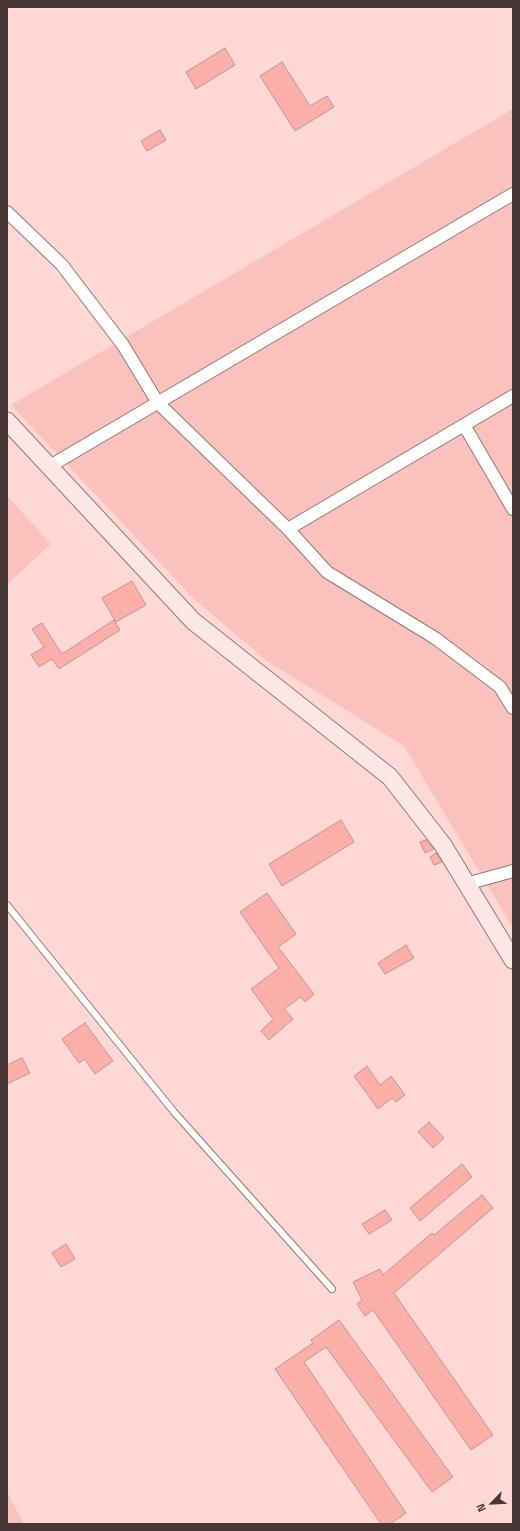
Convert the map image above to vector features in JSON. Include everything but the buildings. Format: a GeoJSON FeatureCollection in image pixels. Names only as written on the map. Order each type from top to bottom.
{"type":"FeatureCollection","features":[{"type":"Feature","properties":{"kind":"street"},"geometry":{"type":"LineString","coordinates":[[50,466],[513,194]]}},
{"type":"Feature","properties":{"kind":"street"},"geometry":{"type":"LineString","coordinates":[[7,212],[62,265],[123,345],[158,403],[288,529],[327,572],[434,638],[500,687],[513,708]]}},
{"type":"Feature","properties":{"kind":"street"},"geometry":{"type":"LineString","coordinates":[[288,529],[513,396]]}},
{"type":"Feature","properties":{"kind":"street"},"geometry":{"type":"LineString","coordinates":[[7,421],[193,621],[390,777],[443,845],[513,960]]}},
{"type":"Feature","properties":{"kind":"street"},"geometry":{"type":"LineString","coordinates":[[464,425],[513,509]]}},
{"type":"Feature","properties":{"kind":"street"},"geometry":{"type":"LineString","coordinates":[[466,884],[513,871]]}},
{"type":"Feature","properties":{"kind":"lane"},"geometry":{"type":"LineString","coordinates":[[7,905],[174,1112],[332,1289]]}},
{"type":"Feature","properties":{"kind":"shaded area"},"geometry":{"type":"Polygon","coordinates":[[[513,109],[513,928],[404,746],[267,661],[193,598],[11,405],[513,109]]]}},
{"type":"Feature","properties":{"kind":"shaded area"},"geometry":{"type":"Polygon","coordinates":[[[7,496],[51,544],[7,585],[7,496]]]}},
{"type":"Feature","properties":{"kind":"shaded area"},"geometry":{"type":"Polygon","coordinates":[[[7,1492],[24,1524],[7,1524],[7,1492]]]}}]}
